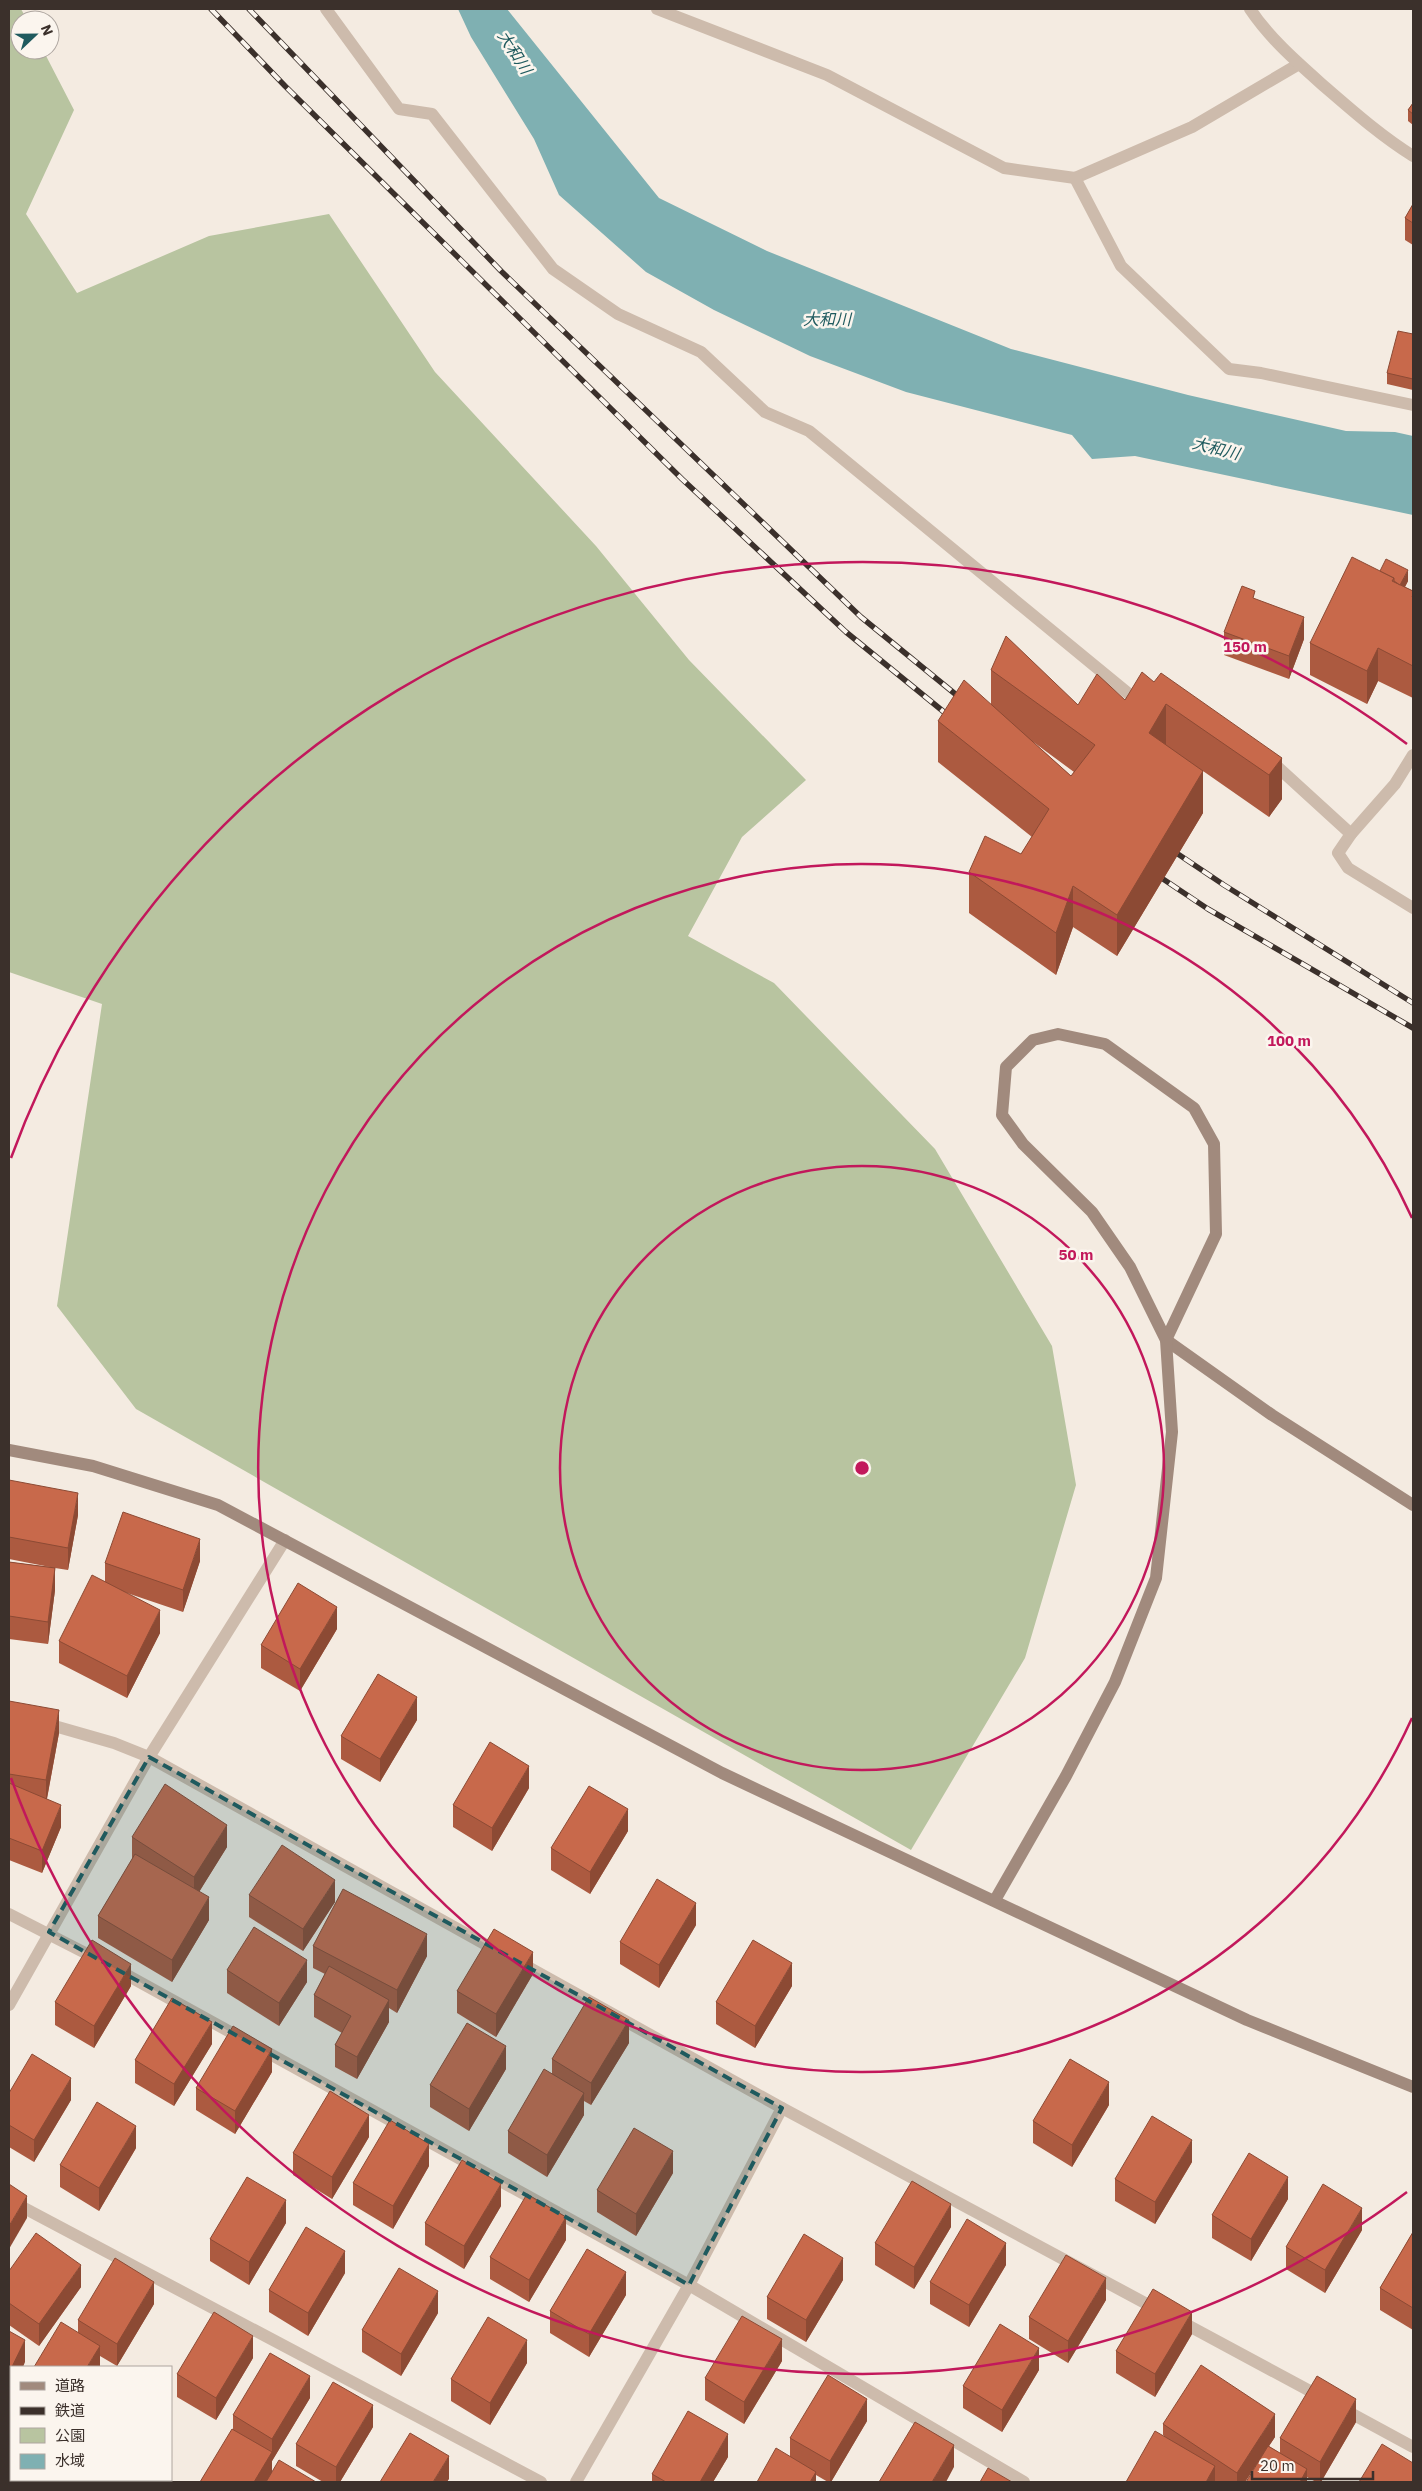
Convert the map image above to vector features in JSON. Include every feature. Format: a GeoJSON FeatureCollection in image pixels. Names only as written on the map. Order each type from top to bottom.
{"type":"FeatureCollection","features":[{"type":"Feature","properties":{"kind":"street"},"geometry":{"type":"LineString","coordinates":[[326,9],[399,109],[432,114],[553,269],[618,314],[701,352],[766,412],[809,431],[1154,715]]}},
{"type":"Feature","properties":{"kind":"street"},"geometry":{"type":"LineString","coordinates":[[657,9],[827,75],[1004,168],[1075,178],[1192,126],[1299,64]]}},
{"type":"Feature","properties":{"kind":"street"},"geometry":{"type":"LineString","coordinates":[[1250,9],[1260,24],[1299,64],[1378,134],[1413,156]]}},
{"type":"Feature","properties":{"kind":"street"},"geometry":{"type":"LineString","coordinates":[[1075,178],[1121,266],[1228,369],[1261,373],[1413,405]]}},
{"type":"Feature","properties":{"kind":"street"},"geometry":{"type":"LineString","coordinates":[[1259,750],[1351,834]]}},
{"type":"Feature","properties":{"kind":"street"},"geometry":{"type":"LineString","coordinates":[[1413,755],[1395,784],[1351,834],[1338,853],[1348,868],[1413,908]]}},
{"type":"Feature","properties":{"kind":"street"},"geometry":{"type":"LineString","coordinates":[[995,1900],[1066,1776],[1115,1682],[1156,1578],[1172,1432],[1166,1340],[1130,1267],[1092,1212],[1023,1144],[1002,1115],[1006,1067],[1033,1040],[1058,1034],[1105,1044],[1194,1108],[1214,1144],[1216,1234],[1166,1340]]}},
{"type":"Feature","properties":{"kind":"street"},"geometry":{"type":"LineString","coordinates":[[1166,1340],[1272,1415],[1413,1505]]}},
{"type":"Feature","properties":{"kind":"street"},"geometry":{"type":"LineString","coordinates":[[9,1450],[93,1466],[218,1506],[722,1772],[1247,2020],[1413,2087]]}},
{"type":"Feature","properties":{"kind":"street"},"geometry":{"type":"LineString","coordinates":[[9,2005],[149,1757],[285,1540]]}},
{"type":"Feature","properties":{"kind":"street"},"geometry":{"type":"LineString","coordinates":[[9,1714],[114,1743],[149,1757],[782,2108],[1413,2446]]}},
{"type":"Feature","properties":{"kind":"street"},"geometry":{"type":"LineString","coordinates":[[9,1914],[49,1932],[689,2285],[1024,2482]]}},
{"type":"Feature","properties":{"kind":"street"},"geometry":{"type":"LineString","coordinates":[[576,2482],[689,2285],[782,2108]]}},
{"type":"Feature","properties":{"kind":"street"},"geometry":{"type":"LineString","coordinates":[[9,2200],[541,2482]]}},
{"type":"Feature","properties":{"kind":"highlighted area"},"geometry":{"type":"Polygon","coordinates":[[[149,1757],[782,2108],[689,2285],[49,1932],[149,1757]]]}},
{"type":"Feature","properties":{"kind":"green space"},"geometry":{"type":"Polygon","coordinates":[[[9,9],[21,9],[10,10],[10,60],[48,60],[74,110],[26,214],[77,293],[209,236],[329,214],[435,372],[596,546],[689,660],[806,780],[742,837],[688,936],[774,983],[935,1149],[1052,1346],[1076,1485],[1025,1658],[911,1850],[136,1409],[57,1306],[102,1004],[9,972],[9,9]]]}},
{"type":"Feature","properties":{"kind":"water","name":"大和川"},"geometry":{"type":"Polygon","coordinates":[[[458,9],[507,9],[659,198],[767,251],[1011,349],[1188,395],[1346,431],[1395,432],[1413,436],[1413,515],[1135,456],[1092,459],[1072,435],[906,392],[810,356],[714,310],[646,272],[559,195],[534,139],[471,37],[458,9]]]}},
{"type":"Feature","properties":{"kind":"building"},"geometry":{"type":"Polygon","coordinates":[[[1413,103],[1413,114],[1408,110],[1413,103]]]}},
{"type":"Feature","properties":{"kind":"building"},"geometry":{"type":"Polygon","coordinates":[[[1413,204],[1413,223],[1405,218],[1413,204]]]}},
{"type":"Feature","properties":{"kind":"building"},"geometry":{"type":"Polygon","coordinates":[[[1398,331],[1413,334],[1413,379],[1387,373],[1398,331]]]}},
{"type":"Feature","properties":{"kind":"building"},"geometry":{"type":"Polygon","coordinates":[[[1352,557],[1394,578],[1392,581],[1413,591],[1413,666],[1378,648],[1367,671],[1310,643],[1352,557]]]}},
{"type":"Feature","properties":{"kind":"building"},"geometry":{"type":"Polygon","coordinates":[[[1386,559],[1408,570],[1400,585],[1394,581],[1394,578],[1380,571],[1386,559]]]}},
{"type":"Feature","properties":{"kind":"building"},"geometry":{"type":"Polygon","coordinates":[[[1242,586],[1255,591],[1253,598],[1304,617],[1289,656],[1224,632],[1242,586]]]}},
{"type":"Feature","properties":{"kind":"building"},"geometry":{"type":"Polygon","coordinates":[[[1006,636],[1078,705],[1097,674],[1125,700],[1142,672],[1154,682],[1161,673],[1282,758],[1269,775],[1166,704],[1149,733],[1203,771],[1117,915],[1073,886],[1056,933],[969,872],[985,836],[1021,854],[1049,809],[938,721],[964,680],[1071,776],[1095,745],[991,670],[1006,636]]]}},
{"type":"Feature","properties":{"kind":"building"},"geometry":{"type":"Polygon","coordinates":[[[9,1480],[78,1493],[68,1548],[9,1537],[9,1480]]]}},
{"type":"Feature","properties":{"kind":"building"},"geometry":{"type":"Polygon","coordinates":[[[123,1512],[200,1539],[183,1590],[105,1563],[123,1512]]]}},
{"type":"Feature","properties":{"kind":"building"},"geometry":{"type":"Polygon","coordinates":[[[9,1562],[55,1568],[48,1622],[9,1616],[9,1562]]]}},
{"type":"Feature","properties":{"kind":"building"},"geometry":{"type":"Polygon","coordinates":[[[92,1575],[160,1610],[127,1676],[59,1641],[92,1575]]]}},
{"type":"Feature","properties":{"kind":"building"},"geometry":{"type":"Polygon","coordinates":[[[298,1583],[337,1607],[300,1669],[261,1645],[298,1583]]]}},
{"type":"Feature","properties":{"kind":"building"},"geometry":{"type":"Polygon","coordinates":[[[378,1674],[417,1697],[380,1759],[341,1736],[378,1674]]]}},
{"type":"Feature","properties":{"kind":"building"},"geometry":{"type":"Polygon","coordinates":[[[9,1701],[59,1710],[46,1780],[9,1774],[9,1701]]]}},
{"type":"Feature","properties":{"kind":"building"},"geometry":{"type":"Polygon","coordinates":[[[490,1742],[529,1766],[492,1828],[453,1805],[490,1742]]]}},
{"type":"Feature","properties":{"kind":"building"},"geometry":{"type":"Polygon","coordinates":[[[9,1783],[61,1805],[42,1851],[9,1838],[9,1783]]]}},
{"type":"Feature","properties":{"kind":"building"},"geometry":{"type":"Polygon","coordinates":[[[165,1784],[227,1825],[194,1877],[132,1837],[165,1784]]]}},
{"type":"Feature","properties":{"kind":"building"},"geometry":{"type":"Polygon","coordinates":[[[589,1786],[628,1809],[590,1872],[551,1848],[589,1786]]]}},
{"type":"Feature","properties":{"kind":"building"},"geometry":{"type":"Polygon","coordinates":[[[282,1845],[335,1880],[303,1929],[249,1895],[282,1845]]]}},
{"type":"Feature","properties":{"kind":"building"},"geometry":{"type":"Polygon","coordinates":[[[135,1854],[209,1897],[172,1960],[98,1916],[135,1854]]]}},
{"type":"Feature","properties":{"kind":"building"},"geometry":{"type":"Polygon","coordinates":[[[657,1879],[696,1903],[659,1965],[620,1942],[657,1879]]]}},
{"type":"Feature","properties":{"kind":"building"},"geometry":{"type":"Polygon","coordinates":[[[343,1889],[427,1934],[397,1990],[313,1946],[343,1889]]]}},
{"type":"Feature","properties":{"kind":"building"},"geometry":{"type":"Polygon","coordinates":[[[254,1927],[307,1960],[279,2003],[227,1970],[254,1927]]]}},
{"type":"Feature","properties":{"kind":"building"},"geometry":{"type":"Polygon","coordinates":[[[494,1929],[533,1952],[496,2014],[457,1991],[494,1929]]]}},
{"type":"Feature","properties":{"kind":"building"},"geometry":{"type":"Polygon","coordinates":[[[92,1940],[131,1964],[94,2026],[55,2002],[92,1940]]]}},
{"type":"Feature","properties":{"kind":"building"},"geometry":{"type":"Polygon","coordinates":[[[753,1940],[792,1963],[755,2026],[716,2002],[753,1940]]]}},
{"type":"Feature","properties":{"kind":"building"},"geometry":{"type":"Polygon","coordinates":[[[329,1966],[389,2000],[357,2057],[335,2045],[351,2016],[314,1995],[329,1966]]]}},
{"type":"Feature","properties":{"kind":"building"},"geometry":{"type":"Polygon","coordinates":[[[589,1997],[629,2020],[591,2083],[552,2059],[589,1997]]]}},
{"type":"Feature","properties":{"kind":"building"},"geometry":{"type":"Polygon","coordinates":[[[172,1998],[212,2022],[174,2084],[135,2060],[172,1998]]]}},
{"type":"Feature","properties":{"kind":"building"},"geometry":{"type":"Polygon","coordinates":[[[467,2023],[506,2046],[469,2109],[430,2085],[467,2023]]]}},
{"type":"Feature","properties":{"kind":"building"},"geometry":{"type":"Polygon","coordinates":[[[233,2026],[272,2049],[235,2111],[196,2088],[233,2026]]]}},
{"type":"Feature","properties":{"kind":"building"},"geometry":{"type":"Polygon","coordinates":[[[32,2054],[71,2078],[34,2140],[9,2125],[9,2093],[32,2054]]]}},
{"type":"Feature","properties":{"kind":"building"},"geometry":{"type":"Polygon","coordinates":[[[1070,2059],[1109,2082],[1072,2145],[1033,2121],[1070,2059]]]}},
{"type":"Feature","properties":{"kind":"building"},"geometry":{"type":"Polygon","coordinates":[[[544,2069],[584,2093],[547,2155],[508,2131],[544,2069]]]}},
{"type":"Feature","properties":{"kind":"building"},"geometry":{"type":"Polygon","coordinates":[[[330,2091],[369,2115],[332,2177],[293,2153],[330,2091]]]}},
{"type":"Feature","properties":{"kind":"building"},"geometry":{"type":"Polygon","coordinates":[[[97,2102],[136,2126],[99,2188],[60,2165],[97,2102]]]}},
{"type":"Feature","properties":{"kind":"building"},"geometry":{"type":"Polygon","coordinates":[[[1152,2116],[1192,2140],[1155,2202],[1115,2179],[1152,2116]]]}},
{"type":"Feature","properties":{"kind":"building"},"geometry":{"type":"Polygon","coordinates":[[[390,2120],[429,2144],[393,2206],[353,2183],[390,2120]]]}},
{"type":"Feature","properties":{"kind":"building"},"geometry":{"type":"Polygon","coordinates":[[[634,2128],[673,2151],[636,2214],[597,2190],[634,2128]]]}},
{"type":"Feature","properties":{"kind":"building"},"geometry":{"type":"Polygon","coordinates":[[[1249,2153],[1288,2177],[1251,2239],[1212,2215],[1249,2153]]]}},
{"type":"Feature","properties":{"kind":"building"},"geometry":{"type":"Polygon","coordinates":[[[462,2160],[501,2184],[464,2246],[425,2223],[462,2160]]]}},
{"type":"Feature","properties":{"kind":"building"},"geometry":{"type":"Polygon","coordinates":[[[247,2177],[286,2200],[249,2262],[210,2239],[247,2177]]]}},
{"type":"Feature","properties":{"kind":"building"},"geometry":{"type":"Polygon","coordinates":[[[912,2181],[951,2204],[914,2267],[875,2243],[912,2181]]]}},
{"type":"Feature","properties":{"kind":"building"},"geometry":{"type":"Polygon","coordinates":[[[9,2184],[27,2196],[9,2226],[9,2184]]]}},
{"type":"Feature","properties":{"kind":"building"},"geometry":{"type":"Polygon","coordinates":[[[1323,2184],[1362,2208],[1325,2270],[1286,2247],[1323,2184]]]}},
{"type":"Feature","properties":{"kind":"building"},"geometry":{"type":"Polygon","coordinates":[[[527,2194],[566,2217],[529,2280],[490,2257],[527,2194]]]}},
{"type":"Feature","properties":{"kind":"building"},"geometry":{"type":"Polygon","coordinates":[[[967,2219],[1006,2243],[969,2305],[930,2282],[967,2219]]]}},
{"type":"Feature","properties":{"kind":"building"},"geometry":{"type":"Polygon","coordinates":[[[306,2227],[345,2251],[308,2313],[269,2290],[306,2227]]]}},
{"type":"Feature","properties":{"kind":"building"},"geometry":{"type":"Polygon","coordinates":[[[1413,2232],[1413,2308],[1380,2288],[1413,2232]]]}},
{"type":"Feature","properties":{"kind":"building"},"geometry":{"type":"Polygon","coordinates":[[[36,2233],[81,2265],[39,2324],[9,2303],[9,2271],[36,2233]]]}},
{"type":"Feature","properties":{"kind":"building"},"geometry":{"type":"Polygon","coordinates":[[[804,2234],[843,2258],[806,2320],[767,2297],[804,2234]]]}},
{"type":"Feature","properties":{"kind":"building"},"geometry":{"type":"Polygon","coordinates":[[[587,2249],[626,2272],[589,2334],[550,2311],[587,2249]]]}},
{"type":"Feature","properties":{"kind":"building"},"geometry":{"type":"Polygon","coordinates":[[[1066,2255],[1106,2278],[1068,2341],[1029,2317],[1066,2255]]]}},
{"type":"Feature","properties":{"kind":"building"},"geometry":{"type":"Polygon","coordinates":[[[115,2258],[154,2282],[117,2344],[78,2320],[115,2258]]]}},
{"type":"Feature","properties":{"kind":"building"},"geometry":{"type":"Polygon","coordinates":[[[399,2268],[438,2291],[401,2354],[362,2330],[399,2268]]]}},
{"type":"Feature","properties":{"kind":"building"},"geometry":{"type":"Polygon","coordinates":[[[1153,2289],[1192,2312],[1155,2374],[1116,2351],[1153,2289]]]}},
{"type":"Feature","properties":{"kind":"building"},"geometry":{"type":"Polygon","coordinates":[[[214,2312],[253,2336],[216,2398],[177,2374],[214,2312]]]}},
{"type":"Feature","properties":{"kind":"building"},"geometry":{"type":"Polygon","coordinates":[[[742,2316],[782,2339],[744,2402],[705,2378],[742,2316]]]}},
{"type":"Feature","properties":{"kind":"building"},"geometry":{"type":"Polygon","coordinates":[[[488,2317],[527,2340],[490,2403],[451,2379],[488,2317]]]}},
{"type":"Feature","properties":{"kind":"building"},"geometry":{"type":"Polygon","coordinates":[[[61,2322],[100,2346],[88,2366],[35,2366],[61,2322]]]}},
{"type":"Feature","properties":{"kind":"building"},"geometry":{"type":"Polygon","coordinates":[[[1000,2324],[1039,2348],[1002,2410],[963,2386],[1000,2324]]]}},
{"type":"Feature","properties":{"kind":"building"},"geometry":{"type":"Polygon","coordinates":[[[9,2331],[25,2340],[12,2366],[10,2366],[9,2373],[9,2331]]]}},
{"type":"Feature","properties":{"kind":"building"},"geometry":{"type":"Polygon","coordinates":[[[270,2353],[310,2376],[272,2439],[233,2415],[270,2353]]]}},
{"type":"Feature","properties":{"kind":"building"},"geometry":{"type":"Polygon","coordinates":[[[1201,2365],[1275,2414],[1237,2473],[1163,2424],[1201,2365]]]}},
{"type":"Feature","properties":{"kind":"building"},"geometry":{"type":"Polygon","coordinates":[[[828,2375],[867,2399],[830,2461],[790,2438],[828,2375]]]}},
{"type":"Feature","properties":{"kind":"building"},"geometry":{"type":"Polygon","coordinates":[[[1317,2376],[1356,2399],[1320,2462],[1280,2438],[1317,2376]]]}},
{"type":"Feature","properties":{"kind":"building"},"geometry":{"type":"Polygon","coordinates":[[[333,2382],[373,2405],[336,2467],[296,2444],[333,2382]]]}},
{"type":"Feature","properties":{"kind":"building"},"geometry":{"type":"Polygon","coordinates":[[[688,2411],[728,2434],[700,2482],[666,2482],[652,2474],[688,2411]]]}},
{"type":"Feature","properties":{"kind":"building"},"geometry":{"type":"Polygon","coordinates":[[[915,2422],[954,2445],[932,2482],[879,2482],[915,2422]]]}},
{"type":"Feature","properties":{"kind":"building"},"geometry":{"type":"Polygon","coordinates":[[[232,2429],[272,2452],[254,2482],[200,2482],[232,2429]]]}},
{"type":"Feature","properties":{"kind":"building"},"geometry":{"type":"Polygon","coordinates":[[[1155,2431],[1215,2466],[1206,2482],[1126,2482],[1155,2431]]]}},
{"type":"Feature","properties":{"kind":"building"},"geometry":{"type":"Polygon","coordinates":[[[410,2433],[449,2456],[433,2482],[380,2482],[410,2433]]]}},
{"type":"Feature","properties":{"kind":"building"},"geometry":{"type":"Polygon","coordinates":[[[1382,2444],[1413,2463],[1412,2482],[1359,2482],[1382,2444]]]}},
{"type":"Feature","properties":{"kind":"building"},"geometry":{"type":"Polygon","coordinates":[[[1268,2446],[1307,2469],[1300,2482],[1246,2482],[1268,2446]]]}},
{"type":"Feature","properties":{"kind":"building"},"geometry":{"type":"Polygon","coordinates":[[[776,2448],[816,2472],[810,2482],[757,2482],[776,2448]]]}},
{"type":"Feature","properties":{"kind":"building"},"geometry":{"type":"Polygon","coordinates":[[[279,2460],[316,2482],[266,2482],[279,2460]]]}},
{"type":"Feature","properties":{"kind":"building"},"geometry":{"type":"Polygon","coordinates":[[[988,2468],[1012,2482],[980,2482],[988,2468]]]}},
{"type":"Feature","properties":{"kind":"railway"},"geometry":{"type":"LineString","coordinates":[[211,9],[285,86],[682,479],[846,632],[955,721]]}},
{"type":"Feature","properties":{"kind":"railway"},"geometry":{"type":"LineString","coordinates":[[249,9],[501,271],[861,617],[965,702]]}},
{"type":"Feature","properties":{"kind":"railway"},"geometry":{"type":"LineString","coordinates":[[1166,846],[1224,885],[1413,1003]]}},
{"type":"Feature","properties":{"kind":"railway"},"geometry":{"type":"LineString","coordinates":[[1151,871],[1208,909],[1413,1028]]}}]}
